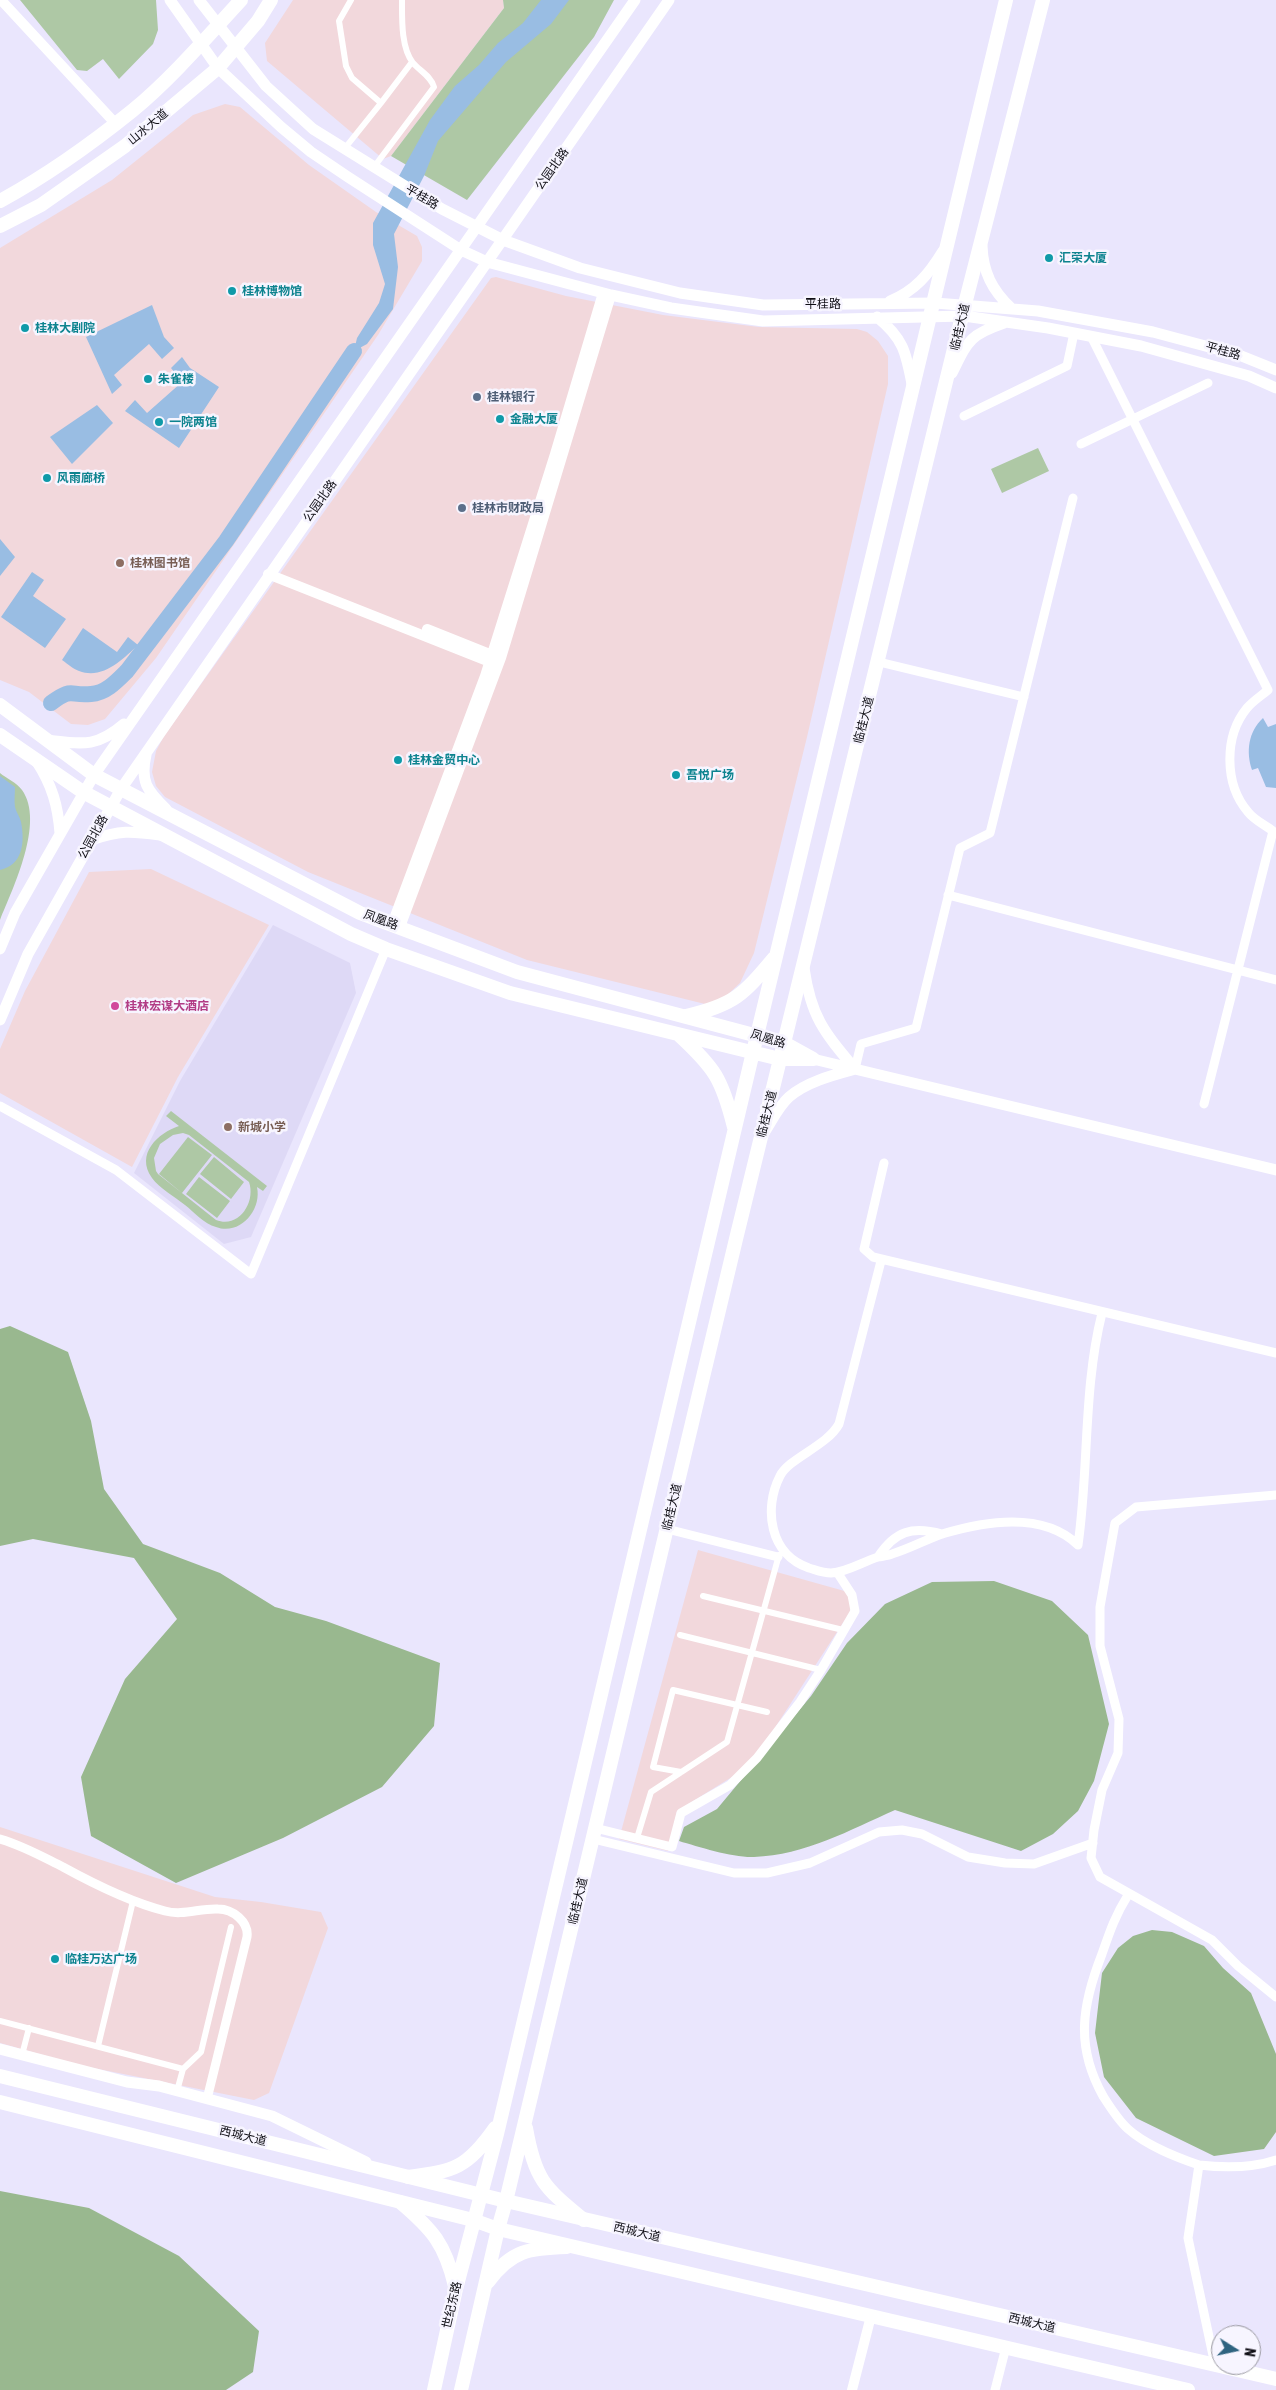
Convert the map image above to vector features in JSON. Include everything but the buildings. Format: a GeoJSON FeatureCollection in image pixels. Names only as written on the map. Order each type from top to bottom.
{"type":"FeatureCollection","features":[{"type":"Feature","properties":{"kind":"main road"},"geometry":{"type":"LineString","coordinates":[[170,0],[218,68]]}},
{"type":"Feature","properties":{"kind":"main road","name":"平桂路"},"geometry":{"type":"LineString","coordinates":[[199,0],[219,24],[235,48],[273,92],[313,129],[442,209],[503,240],[580,268],[680,294],[763,305],[885,304],[933,310],[1011,308],[1038,311],[1153,332],[1239,355],[1276,370]]}},
{"type":"Feature","properties":{"kind":"main road","name":"山水大道"},"geometry":{"type":"LineString","coordinates":[[0,201],[32,183],[132,111],[200,44],[241,0]]}},
{"type":"Feature","properties":{"kind":"main road","name":"山水大道"},"geometry":{"type":"LineString","coordinates":[[0,226],[41,205],[125,146],[218,68],[258,21],[271,0]]}},
{"type":"Feature","properties":{"kind":"main road"},"geometry":{"type":"LineString","coordinates":[[0,949],[15,913],[94,775],[635,0]]}},
{"type":"Feature","properties":{"kind":"main road","name":"公园北路"},"geometry":{"type":"LineString","coordinates":[[0,1020],[28,954],[121,789],[669,0]]}},
{"type":"Feature","properties":{"kind":"main road","name":"临桂大道"},"geometry":{"type":"LineString","coordinates":[[473,2220],[500,2119],[752,1052],[933,310],[1006,0]]}},
{"type":"Feature","properties":{"kind":"main road","name":"临桂大道"},"geometry":{"type":"LineString","coordinates":[[498,2229],[760,1140],[964,310],[1043,0]]}},
{"type":"Feature","properties":{"kind":"main road","name":"平桂路"},"geometry":{"type":"LineString","coordinates":[[218,68],[311,152],[461,250],[487,262],[607,294],[671,308],[763,321],[878,318],[933,310]]}},
{"type":"Feature","properties":{"kind":"main road"},"geometry":{"type":"LineString","coordinates":[[885,304],[901,297],[917,286],[932,270],[950,239]]}},
{"type":"Feature","properties":{"kind":"main road"},"geometry":{"type":"LineString","coordinates":[[982,240],[985,270],[991,285],[1011,308]]}},
{"type":"Feature","properties":{"kind":"main road","name":"平桂路"},"geometry":{"type":"LineString","coordinates":[[964,310],[1005,322],[1142,346],[1249,376],[1276,388]]}},
{"type":"Feature","properties":{"kind":"main road"},"geometry":{"type":"LineString","coordinates":[[878,318],[893,330],[903,346],[913,389]]}},
{"type":"Feature","properties":{"kind":"main road"},"geometry":{"type":"LineString","coordinates":[[946,386],[965,346],[974,336],[1005,322]]}},
{"type":"Feature","properties":{"kind":"main road","name":"凤凰路"},"geometry":{"type":"LineString","coordinates":[[0,705],[94,775],[360,913],[517,972],[784,1043],[813,1059]]}},
{"type":"Feature","properties":{"kind":"main road"},"geometry":{"type":"LineString","coordinates":[[47,740],[89,743],[108,738],[139,711]]}},
{"type":"Feature","properties":{"kind":"main road","name":"凤凰路"},"geometry":{"type":"LineString","coordinates":[[0,735],[83,792],[110,807],[351,934],[386,949],[510,993],[780,1059],[813,1059]]}},
{"type":"Feature","properties":{"kind":"main road"},"geometry":{"type":"LineString","coordinates":[[147,750],[143,767],[146,786],[154,798],[174,816]]}},
{"type":"Feature","properties":{"kind":"main road"},"geometry":{"type":"LineString","coordinates":[[34,758],[47,776],[56,798],[60,833]]}},
{"type":"Feature","properties":{"kind":"main road"},"geometry":{"type":"LineString","coordinates":[[91,840],[115,832],[134,831],[164,835]]}},
{"type":"Feature","properties":{"kind":"main road"},"geometry":{"type":"LineString","coordinates":[[685,1016],[728,1003],[750,987],[776,956]]}},
{"type":"Feature","properties":{"kind":"main road"},"geometry":{"type":"LineString","coordinates":[[803,966],[808,996],[818,1021],[855,1069]]}},
{"type":"Feature","properties":{"kind":"main road"},"geometry":{"type":"LineString","coordinates":[[678,1034],[700,1055],[717,1076],[726,1094],[734,1129]]}},
{"type":"Feature","properties":{"kind":"main road"},"geometry":{"type":"LineString","coordinates":[[813,1059],[1276,1170]]}},
{"type":"Feature","properties":{"kind":"main road"},"geometry":{"type":"LineString","coordinates":[[760,1140],[778,1110],[789,1097],[813,1084],[855,1069]]}},
{"type":"Feature","properties":{"kind":"main road"},"geometry":{"type":"LineString","coordinates":[[0,2049],[127,2082],[177,2091],[272,2116],[383,2171]]}},
{"type":"Feature","properties":{"kind":"main road","name":"西城大道"},"geometry":{"type":"LineString","coordinates":[[0,2076],[506,2202],[1211,2364]]}},
{"type":"Feature","properties":{"kind":"main road","name":"西城大道"},"geometry":{"type":"LineString","coordinates":[[0,2102],[473,2220],[498,2229],[1180,2389]]}},
{"type":"Feature","properties":{"kind":"main road"},"geometry":{"type":"LineString","coordinates":[[407,2177],[453,2170],[474,2156],[500,2119]]}},
{"type":"Feature","properties":{"kind":"main road"},"geometry":{"type":"LineString","coordinates":[[525,2123],[531,2157],[540,2179],[560,2200],[585,2220]]}},
{"type":"Feature","properties":{"kind":"main road"},"geometry":{"type":"LineString","coordinates":[[400,2202],[423,2221],[440,2243],[449,2261],[456,2289]]}},
{"type":"Feature","properties":{"kind":"main road","name":"世纪东路"},"geometry":{"type":"LineString","coordinates":[[434,2390],[473,2220]]}},
{"type":"Feature","properties":{"kind":"main road"},"geometry":{"type":"LineString","coordinates":[[461,2390],[498,2229]]}},
{"type":"Feature","properties":{"kind":"main road"},"geometry":{"type":"LineString","coordinates":[[485,2286],[498,2269],[518,2252],[550,2247],[575,2247]]}},
{"type":"Feature","properties":{"kind":"main road","name":"西城大道"},"geometry":{"type":"LineString","coordinates":[[1259,2375],[1276,2379]]}},
{"type":"Feature","properties":{"kind":"street"},"geometry":{"type":"LineString","coordinates":[[1,0],[115,123]]}},
{"type":"Feature","properties":{"kind":"street"},"geometry":{"type":"LineString","coordinates":[[351,0],[339,21],[346,66],[352,78],[381,103]]}},
{"type":"Feature","properties":{"kind":"street"},"geometry":{"type":"LineString","coordinates":[[374,167],[434,87],[432,81],[412,62],[406,51],[402,0]]}},
{"type":"Feature","properties":{"kind":"street"},"geometry":{"type":"LineString","coordinates":[[345,148],[412,62]]}},
{"type":"Feature","properties":{"kind":"street"},"geometry":{"type":"LineString","coordinates":[[396,926],[495,660],[607,294]]}},
{"type":"Feature","properties":{"kind":"street"},"geometry":{"type":"LineString","coordinates":[[964,416],[1067,366],[1074,333]]}},
{"type":"Feature","properties":{"kind":"street"},"geometry":{"type":"LineString","coordinates":[[1091,336],[1268,690],[1248,707],[1241,717],[1234,732],[1230,748],[1233,780],[1248,813],[1273,831],[1204,1104]]}},
{"type":"Feature","properties":{"kind":"street"},"geometry":{"type":"LineString","coordinates":[[1081,444],[1208,383]]}},
{"type":"Feature","properties":{"kind":"street"},"geometry":{"type":"LineString","coordinates":[[855,1069],[862,1044],[916,1028],[960,848],[990,833],[1072,498]]}},
{"type":"Feature","properties":{"kind":"street"},"geometry":{"type":"LineString","coordinates":[[270,572],[495,660]]}},
{"type":"Feature","properties":{"kind":"street"},"geometry":{"type":"LineString","coordinates":[[879,662],[1024,697]]}},
{"type":"Feature","properties":{"kind":"street"},"geometry":{"type":"LineString","coordinates":[[948,895],[1276,980]]}},
{"type":"Feature","properties":{"kind":"street"},"geometry":{"type":"LineString","coordinates":[[0,1106],[116,1170],[251,1274],[386,949]]}},
{"type":"Feature","properties":{"kind":"street"},"geometry":{"type":"LineString","coordinates":[[884,1163],[864,1249],[870,1256],[880,1261],[1276,1353]]}},
{"type":"Feature","properties":{"kind":"street"},"geometry":{"type":"LineString","coordinates":[[637,1838],[651,1792],[727,1742],[779,1553],[774,1533],[771,1502],[781,1473],[830,1436],[839,1424],[880,1261]]}},
{"type":"Feature","properties":{"kind":"street"},"geometry":{"type":"LineString","coordinates":[[667,1529],[779,1553],[802,1566],[821,1572],[837,1572],[878,1557],[890,1555],[942,1534],[1007,1521],[1037,1524],[1063,1533],[1078,1546],[1083,1512],[1096,1338],[1102,1313]]}},
{"type":"Feature","properties":{"kind":"street"},"geometry":{"type":"LineString","coordinates":[[1276,1495],[1136,1507],[1115,1523],[1100,1607],[1100,1646],[1119,1720],[1118,1754],[1102,1790],[1091,1858],[1100,1877],[1128,1895],[1212,1940],[1238,1966],[1276,1997]]}},
{"type":"Feature","properties":{"kind":"street"},"geometry":{"type":"LineString","coordinates":[[878,1557],[888,1541],[900,1534],[914,1530],[942,1534]]}},
{"type":"Feature","properties":{"kind":"street"},"geometry":{"type":"LineString","coordinates":[[594,1833],[637,1838],[672,1847],[681,1813],[719,1792],[738,1778],[800,1702],[821,1670],[855,1610],[855,1604],[837,1572]]}},
{"type":"Feature","properties":{"kind":"street"},"geometry":{"type":"LineString","coordinates":[[703,1596],[843,1630]]}},
{"type":"Feature","properties":{"kind":"street"},"geometry":{"type":"LineString","coordinates":[[680,1635],[821,1670]]}},
{"type":"Feature","properties":{"kind":"street"},"geometry":{"type":"LineString","coordinates":[[681,1772],[653,1767],[672,1690],[768,1712]]}},
{"type":"Feature","properties":{"kind":"street"},"geometry":{"type":"LineString","coordinates":[[594,1833],[734,1873],[766,1873],[810,1863],[879,1832],[902,1830],[922,1834],[968,1857],[1005,1863],[1034,1864],[1093,1843]]}},
{"type":"Feature","properties":{"kind":"street"},"geometry":{"type":"LineString","coordinates":[[0,1839],[22,1845],[63,1868],[134,1900],[170,1912],[222,1909],[239,1918],[247,1929],[247,1938],[207,2099]]}},
{"type":"Feature","properties":{"kind":"street"},"geometry":{"type":"LineString","coordinates":[[1128,1895],[1113,1919],[1090,1983],[1085,2014],[1084,2040],[1092,2076],[1112,2110],[1129,2130],[1176,2156],[1199,2165],[1228,2167],[1262,2164],[1276,2160]]}},
{"type":"Feature","properties":{"kind":"street"},"geometry":{"type":"LineString","coordinates":[[98,2046],[134,1900]]}},
{"type":"Feature","properties":{"kind":"street"},"geometry":{"type":"LineString","coordinates":[[177,2091],[182,2068],[201,2052],[231,1927]]}},
{"type":"Feature","properties":{"kind":"street"},"geometry":{"type":"LineString","coordinates":[[0,2021],[182,2068]]}},
{"type":"Feature","properties":{"kind":"street"},"geometry":{"type":"LineString","coordinates":[[22,2055],[29,2028]]}},
{"type":"Feature","properties":{"kind":"street"},"geometry":{"type":"LineString","coordinates":[[1199,2165],[1188,2238],[1211,2346]]}},
{"type":"Feature","properties":{"kind":"street"},"geometry":{"type":"LineString","coordinates":[[852,2390],[871,2316]]}},
{"type":"Feature","properties":{"kind":"street"},"geometry":{"type":"LineString","coordinates":[[995,2390],[1006,2348]]}},
{"type":"Feature","properties":{"kind":"shaded area"},"geometry":{"type":"Polygon","coordinates":[[[293,0],[503,0],[504,8],[391,156],[383,159],[267,61],[265,43],[293,0]]]}},
{"type":"Feature","properties":{"kind":"shaded area","name":"一院两馆"},"geometry":{"type":"Polygon","coordinates":[[[225,104],[240,107],[309,165],[376,212],[417,236],[422,247],[422,261],[378,335],[156,658],[105,719],[88,725],[71,724],[29,692],[0,680],[0,248],[112,180],[193,115],[225,104]]]}},
{"type":"Feature","properties":{"kind":"shaded area"},"geometry":{"type":"Polygon","coordinates":[[[496,277],[566,296],[663,315],[759,327],[857,329],[867,332],[878,341],[888,356],[888,384],[807,737],[754,953],[740,983],[723,999],[705,1004],[527,960],[308,872],[165,797],[156,786],[152,772],[156,751],[164,736],[491,278],[496,277]]]}},
{"type":"Feature","properties":{"kind":"shaded area"},"geometry":{"type":"Polygon","coordinates":[[[151,869],[269,925],[178,1077],[132,1167],[0,1093],[0,1049],[25,991],[89,872],[151,869]]]}},
{"type":"Feature","properties":{"kind":"shaded area","name":"新城小学"},"geometry":{"type":"Polygon","coordinates":[[[273,925],[350,963],[356,993],[251,1237],[224,1244],[134,1173],[180,1081],[273,925]]]}},
{"type":"Feature","properties":{"kind":"shaded area"},"geometry":{"type":"Polygon","coordinates":[[[698,1550],[848,1592],[851,1596],[850,1612],[754,1760],[745,1769],[677,1811],[668,1851],[619,1839],[698,1550]]]}},
{"type":"Feature","properties":{"kind":"shaded area","name":"临桂万达广场"},"geometry":{"type":"Polygon","coordinates":[[[0,1827],[215,1897],[321,1912],[328,1928],[269,2093],[254,2100],[78,2065],[0,2043],[0,1827]]]}},
{"type":"Feature","properties":{"kind":"green space"},"geometry":{"type":"Polygon","coordinates":[[[20,0],[156,0],[158,30],[153,44],[119,79],[103,59],[87,71],[77,70],[20,0]]]}},
{"type":"Feature","properties":{"kind":"green space"},"geometry":{"type":"Polygon","coordinates":[[[503,0],[614,0],[594,37],[467,200],[391,156],[504,8],[503,0]]]}},
{"type":"Feature","properties":{"kind":"green space"},"geometry":{"type":"Polygon","coordinates":[[[1038,448],[1049,471],[1002,493],[991,469],[1038,448]]]}},
{"type":"Feature","properties":{"kind":"green space"},"geometry":{"type":"Polygon","coordinates":[[[0,773],[22,790],[28,803],[30,819],[29,837],[19,873],[0,920],[0,773]]]}},
{"type":"Feature","properties":{"kind":"green space"},"geometry":{"type":"Polygon","coordinates":[[[171,1111],[267,1186],[263,1191],[257,1187],[258,1196],[253,1212],[241,1224],[225,1229],[207,1223],[163,1189],[152,1178],[147,1169],[146,1161],[151,1146],[171,1129],[179,1126],[166,1116],[171,1111]],[[183,1133],[173,1135],[160,1144],[154,1158],[156,1171],[216,1220],[232,1221],[244,1212],[248,1205],[251,1190],[249,1182],[189,1135],[183,1133]]]}},
{"type":"Feature","properties":{"kind":"green space"},"geometry":{"type":"Polygon","coordinates":[[[188,1137],[212,1155],[182,1193],[159,1174],[188,1137]]]}},
{"type":"Feature","properties":{"kind":"green space"},"geometry":{"type":"Polygon","coordinates":[[[214,1157],[244,1182],[231,1199],[200,1174],[214,1157]]]}},
{"type":"Feature","properties":{"kind":"green space"},"geometry":{"type":"Polygon","coordinates":[[[199,1177],[230,1201],[217,1218],[186,1194],[199,1177]]]}},
{"type":"Feature","properties":{"kind":"green space"},"geometry":{"type":"Polygon","coordinates":[[[10,1326],[68,1352],[91,1421],[104,1489],[143,1544],[220,1573],[275,1607],[326,1621],[440,1663],[434,1726],[382,1787],[283,1838],[176,1883],[91,1836],[81,1777],[125,1679],[177,1619],[134,1558],[33,1539],[0,1546],[0,1329],[10,1326]]]}},
{"type":"Feature","properties":{"kind":"green space"},"geometry":{"type":"Polygon","coordinates":[[[994,1581],[1052,1601],[1088,1635],[1109,1724],[1094,1781],[1078,1811],[1053,1834],[1021,1851],[895,1810],[809,1847],[773,1855],[737,1856],[679,1841],[684,1827],[717,1809],[811,1696],[847,1643],[885,1604],[932,1582],[994,1581]]]}},
{"type":"Feature","properties":{"kind":"green space"},"geometry":{"type":"Polygon","coordinates":[[[1152,1930],[1172,1932],[1204,1946],[1223,1968],[1251,1993],[1276,2054],[1276,2132],[1264,2149],[1214,2156],[1136,2118],[1104,2077],[1095,2033],[1102,1973],[1118,1948],[1133,1936],[1152,1930]]]}},
{"type":"Feature","properties":{"kind":"green space"},"geometry":{"type":"Polygon","coordinates":[[[0,2191],[89,2208],[179,2256],[259,2331],[253,2372],[226,2390],[0,2390],[0,2191]]]}},
{"type":"Feature","properties":{"kind":"water"},"geometry":{"type":"Polygon","coordinates":[[[541,0],[569,0],[551,24],[506,62],[438,141],[424,176],[394,234],[398,267],[393,309],[367,344],[354,351],[357,338],[379,303],[385,284],[373,245],[373,223],[430,120],[455,86],[479,65],[498,43],[523,23],[541,0]]]}},
{"type":"Feature","properties":{"kind":"water"},"geometry":{"type":"Polygon","coordinates":[[[152,305],[164,337],[174,348],[162,359],[149,344],[114,375],[122,385],[112,394],[86,337],[152,305]]]}},
{"type":"Feature","properties":{"kind":"water"},"geometry":{"type":"Polygon","coordinates":[[[182,357],[190,368],[219,387],[179,448],[125,411],[135,400],[147,413],[182,382],[171,368],[182,357]]]}},
{"type":"Feature","properties":{"kind":"water"},"geometry":{"type":"Polygon","coordinates":[[[97,405],[113,423],[72,464],[50,437],[97,405]]]}},
{"type":"Feature","properties":{"kind":"water"},"geometry":{"type":"Polygon","coordinates":[[[0,539],[15,557],[0,576],[0,539]]]}},
{"type":"Feature","properties":{"kind":"water"},"geometry":{"type":"Polygon","coordinates":[[[32,572],[44,580],[33,596],[66,619],[45,648],[1,617],[32,572]]]}},
{"type":"Feature","properties":{"kind":"water"},"geometry":{"type":"Polygon","coordinates":[[[83,628],[117,652],[128,637],[138,645],[112,667],[96,673],[79,671],[62,660],[83,628]]]}},
{"type":"Feature","properties":{"kind":"water"},"geometry":{"type":"Polygon","coordinates":[[[1263,718],[1268,727],[1276,724],[1276,788],[1266,787],[1258,768],[1252,770],[1250,763],[1249,749],[1251,736],[1263,718]]]}},
{"type":"Feature","properties":{"kind":"water"},"geometry":{"type":"Polygon","coordinates":[[[0,776],[15,787],[15,807],[21,822],[23,837],[21,852],[18,858],[8,867],[0,870],[0,776]]]}},
{"type":"Feature","properties":{"kind":"waterway"},"geometry":{"type":"LineString","coordinates":[[51,703],[63,695],[71,693],[91,694],[102,691],[111,686],[127,671],[226,541],[354,351]]}},
{"type":"Feature","properties":{"kind":"place","name":"汇荣大厦"},"geometry":{"type":"Point","coordinates":[1049,258]}},
{"type":"Feature","properties":{"kind":"place","name":"桂林博物馆"},"geometry":{"type":"Point","coordinates":[232,291]}},
{"type":"Feature","properties":{"kind":"place","name":"桂林大剧院"},"geometry":{"type":"Point","coordinates":[25,328]}},
{"type":"Feature","properties":{"kind":"place","name":"朱雀楼"},"geometry":{"type":"Point","coordinates":[148,379]}},
{"type":"Feature","properties":{"kind":"place","name":"桂林银行"},"geometry":{"type":"Point","coordinates":[477,397]}},
{"type":"Feature","properties":{"kind":"place","name":"金融大厦"},"geometry":{"type":"Point","coordinates":[500,419]}},
{"type":"Feature","properties":{"kind":"place","name":"一院两馆"},"geometry":{"type":"Point","coordinates":[159,422]}},
{"type":"Feature","properties":{"kind":"place","name":"风雨廊桥"},"geometry":{"type":"Point","coordinates":[47,478]}},
{"type":"Feature","properties":{"kind":"place","name":"桂林市财政局"},"geometry":{"type":"Point","coordinates":[462,508]}},
{"type":"Feature","properties":{"kind":"place","name":"桂林图书馆"},"geometry":{"type":"Point","coordinates":[120,563]}},
{"type":"Feature","properties":{"kind":"place","name":"桂林金贸中心"},"geometry":{"type":"Point","coordinates":[398,760]}},
{"type":"Feature","properties":{"kind":"place","name":"吾悦广场"},"geometry":{"type":"Point","coordinates":[676,775]}},
{"type":"Feature","properties":{"kind":"place","name":"桂林宏谋大酒店"},"geometry":{"type":"Point","coordinates":[115,1006]}},
{"type":"Feature","properties":{"kind":"place","name":"新城小学"},"geometry":{"type":"Point","coordinates":[228,1127]}},
{"type":"Feature","properties":{"kind":"place","name":"临桂万达广场"},"geometry":{"type":"Point","coordinates":[55,1959]}}]}
